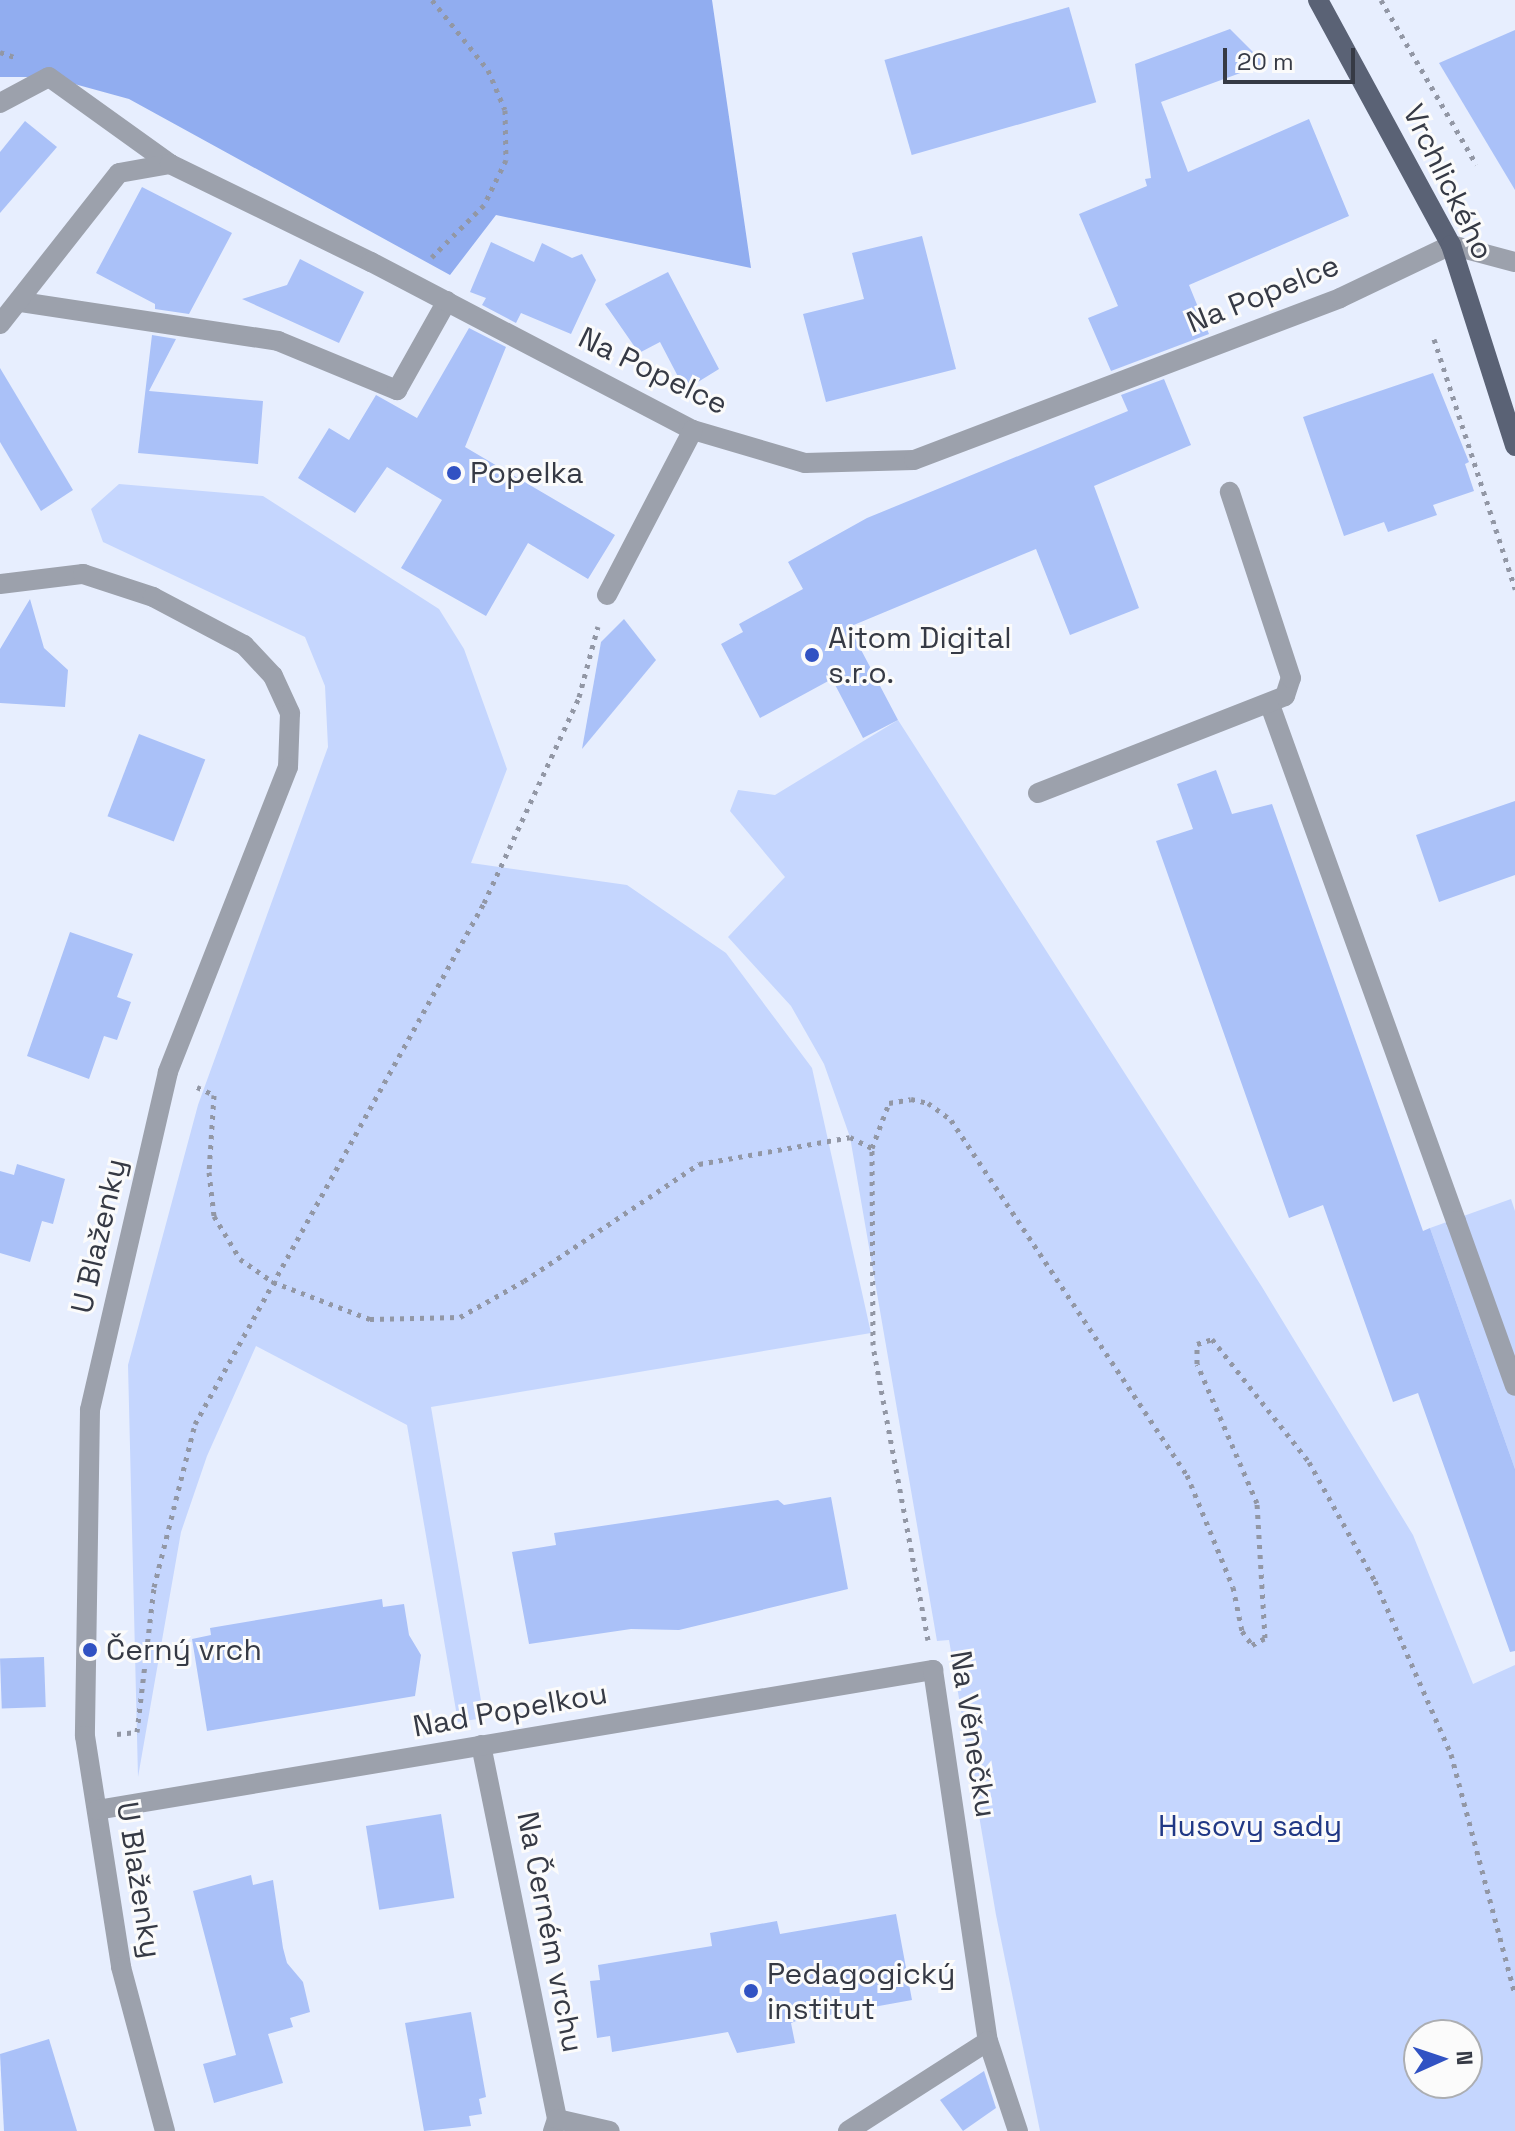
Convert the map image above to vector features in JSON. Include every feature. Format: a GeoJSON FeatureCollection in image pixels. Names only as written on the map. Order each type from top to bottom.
{"type":"FeatureCollection","features":[{"type":"Feature","properties":{"kind":"main road","name":"Vrchlického"},"geometry":{"type":"LineString","coordinates":[[1318,0],[1451,245],[1515,446]]}},
{"type":"Feature","properties":{"kind":"street","name":"Na Popelce"},"geometry":{"type":"LineString","coordinates":[[0,103],[49,77],[170,164],[409,281],[693,430],[805,463],[914,460],[1340,298],[1451,245]]}},
{"type":"Feature","properties":{"kind":"street"},"geometry":{"type":"LineString","coordinates":[[0,324],[21,302],[119,173],[170,164]]}},
{"type":"Feature","properties":{"kind":"street"},"geometry":{"type":"LineString","coordinates":[[1451,245],[1515,262]]}},
{"type":"Feature","properties":{"kind":"street"},"geometry":{"type":"LineString","coordinates":[[21,302],[278,341],[397,390],[447,301]]}},
{"type":"Feature","properties":{"kind":"street"},"geometry":{"type":"LineString","coordinates":[[607,595],[693,430]]}},
{"type":"Feature","properties":{"kind":"street"},"geometry":{"type":"LineString","coordinates":[[1038,793],[1270,705],[1285,696],[1291,678],[1230,492]]}},
{"type":"Feature","properties":{"kind":"street","name":"U Blaženky"},"geometry":{"type":"LineString","coordinates":[[0,584],[83,574],[153,597],[244,645],[273,676],[290,713],[288,767],[168,1072],[90,1410],[85,1736],[121,1967],[165,2131]]}},
{"type":"Feature","properties":{"kind":"street"},"geometry":{"type":"LineString","coordinates":[[1270,705],[1515,1386]]}},
{"type":"Feature","properties":{"kind":"street","name":"Nad Popelkou"},"geometry":{"type":"LineString","coordinates":[[97,1810],[933,1670]]}},
{"type":"Feature","properties":{"kind":"street","name":"Na Věnečku"},"geometry":{"type":"LineString","coordinates":[[933,1670],[988,2041],[1018,2131]]}},
{"type":"Feature","properties":{"kind":"street","name":"Na Černém vrchu"},"geometry":{"type":"LineString","coordinates":[[481,1745],[555,2125]]}},
{"type":"Feature","properties":{"kind":"street"},"geometry":{"type":"LineString","coordinates":[[848,2131],[988,2041]]}},
{"type":"Feature","properties":{"kind":"street"},"geometry":{"type":"LineString","coordinates":[[555,2125],[610,2131]]}},
{"type":"Feature","properties":{"kind":"path"},"geometry":{"type":"LineString","coordinates":[[409,281],[484,205],[506,160],[505,110],[488,70],[432,0]]}},
{"type":"Feature","properties":{"kind":"path"},"geometry":{"type":"LineString","coordinates":[[1381,0],[1476,164]]}},
{"type":"Feature","properties":{"kind":"path"},"geometry":{"type":"LineString","coordinates":[[1434,339],[1515,589]]}},
{"type":"Feature","properties":{"kind":"path"},"geometry":{"type":"LineString","coordinates":[[85,1736],[137,1732],[154,1587],[195,1424],[484,903],[535,800],[579,697],[607,595]]}},
{"type":"Feature","properties":{"kind":"path"},"geometry":{"type":"LineString","coordinates":[[168,1072],[214,1095],[209,1172],[214,1216],[240,1259],[273,1282],[370,1319],[460,1317],[524,1281],[699,1164],[850,1137],[872,1148],[889,1103],[911,1099],[928,1103],[951,1120],[1187,1475],[1233,1587],[1242,1631],[1252,1645],[1265,1638],[1257,1503],[1197,1364],[1197,1344],[1212,1339],[1309,1462],[1375,1581],[1451,1754],[1515,1994]]}},
{"type":"Feature","properties":{"kind":"path","name":"Na Věnečku"},"geometry":{"type":"LineString","coordinates":[[872,1148],[873,1345],[933,1670]]}},
{"type":"Feature","properties":{"kind":"green space"},"geometry":{"type":"Polygon","coordinates":[[[119,484],[263,496],[439,609],[464,649],[507,769],[471,863],[627,885],[726,953],[812,1068],[871,1333],[431,1407],[484,1718],[458,1722],[407,1425],[256,1346],[207,1456],[181,1532],[138,1777],[128,1365],[198,1105],[328,747],[325,686],[305,637],[103,542],[91,509],[119,484]]]}},
{"type":"Feature","properties":{"kind":"green space","name":"Husovy sady"},"geometry":{"type":"Polygon","coordinates":[[[898,720],[1262,1287],[1413,1535],[1473,1684],[1515,1665],[1515,2131],[1040,2131],[996,1915],[949,1640],[937,1641],[850,1137],[824,1064],[791,1006],[728,937],[785,877],[730,811],[738,790],[775,795],[898,720]]]}},
{"type":"Feature","properties":{"kind":"green space"},"geometry":{"type":"Polygon","coordinates":[[[1511,1199],[1515,1211],[1515,1469],[1430,1228],[1511,1199]]]}},
{"type":"Feature","properties":{"kind":"shaded area"},"geometry":{"type":"Polygon","coordinates":[[[0,0],[712,0],[751,268],[496,215],[450,275],[129,99],[49,77],[0,77],[0,0]]]}},
{"type":"Feature","properties":{"kind":"building"},"geometry":{"type":"Polygon","coordinates":[[[1069,7],[1096,102],[912,155],[884,60],[1069,7]]]}},
{"type":"Feature","properties":{"kind":"building"},"geometry":{"type":"Polygon","coordinates":[[[1230,29],[1265,64],[1161,102],[1188,172],[1309,119],[1349,216],[1189,285],[1209,334],[1111,371],[1088,318],[1118,306],[1079,214],[1147,186],[1145,179],[1151,178],[1135,64],[1230,29]]]}},
{"type":"Feature","properties":{"kind":"building"},"geometry":{"type":"Polygon","coordinates":[[[1515,30],[1515,190],[1439,63],[1515,30]]]}},
{"type":"Feature","properties":{"kind":"building"},"geometry":{"type":"Polygon","coordinates":[[[25,121],[57,147],[0,213],[0,152],[25,121]]]}},
{"type":"Feature","properties":{"kind":"building"},"geometry":{"type":"Polygon","coordinates":[[[142,187],[232,233],[189,314],[155,309],[155,304],[96,273],[142,187]]]}},
{"type":"Feature","properties":{"kind":"building"},"geometry":{"type":"Polygon","coordinates":[[[922,236],[956,369],[826,402],[803,314],[864,299],[852,253],[922,236]]]}},
{"type":"Feature","properties":{"kind":"building"},"geometry":{"type":"Polygon","coordinates":[[[491,242],[534,262],[542,243],[572,258],[582,254],[596,280],[571,334],[521,313],[516,323],[482,305],[486,298],[470,292],[491,242]]]}},
{"type":"Feature","properties":{"kind":"building"},"geometry":{"type":"Polygon","coordinates":[[[300,259],[364,292],[339,343],[242,299],[287,285],[300,259]]]}},
{"type":"Feature","properties":{"kind":"building"},"geometry":{"type":"Polygon","coordinates":[[[668,272],[719,369],[685,390],[660,342],[639,353],[605,304],[668,272]]]}},
{"type":"Feature","properties":{"kind":"building","name":"Popelka"},"geometry":{"type":"Polygon","coordinates":[[[469,328],[506,347],[465,447],[615,535],[588,579],[528,543],[486,616],[401,568],[442,500],[387,467],[355,513],[298,478],[329,428],[349,440],[376,395],[417,418],[469,328]]]}},
{"type":"Feature","properties":{"kind":"building"},"geometry":{"type":"Polygon","coordinates":[[[152,335],[176,339],[149,391],[263,401],[258,464],[138,453],[152,335]]]}},
{"type":"Feature","properties":{"kind":"building"},"geometry":{"type":"Polygon","coordinates":[[[0,368],[73,490],[41,511],[0,442],[0,368]]]}},
{"type":"Feature","properties":{"kind":"building"},"geometry":{"type":"Polygon","coordinates":[[[1433,373],[1469,462],[1465,464],[1474,491],[1433,505],[1437,515],[1388,532],[1384,522],[1344,536],[1303,417],[1433,373]]]}},
{"type":"Feature","properties":{"kind":"building"},"geometry":{"type":"Polygon","coordinates":[[[1164,379],[1191,445],[1094,486],[1139,608],[1070,635],[1036,549],[849,627],[898,720],[863,738],[832,679],[760,718],[721,644],[743,632],[739,624],[803,589],[788,562],[867,518],[1128,411],[1121,395],[1164,379]]]}},
{"type":"Feature","properties":{"kind":"building"},"geometry":{"type":"Polygon","coordinates":[[[30,599],[44,648],[68,670],[65,707],[0,703],[0,649],[30,599]]]}},
{"type":"Feature","properties":{"kind":"building"},"geometry":{"type":"Polygon","coordinates":[[[624,619],[656,660],[582,749],[601,642],[624,619]]]}},
{"type":"Feature","properties":{"kind":"building"},"geometry":{"type":"Polygon","coordinates":[[[139,734],[205,759],[174,842],[107,816],[139,734]]]}},
{"type":"Feature","properties":{"kind":"building"},"geometry":{"type":"Polygon","coordinates":[[[1216,770],[1232,814],[1272,804],[1423,1231],[1430,1228],[1515,1469],[1515,1651],[1510,1652],[1418,1393],[1393,1402],[1323,1205],[1289,1218],[1156,841],[1193,829],[1177,784],[1216,770]]]}},
{"type":"Feature","properties":{"kind":"building"},"geometry":{"type":"Polygon","coordinates":[[[1515,801],[1515,875],[1439,902],[1416,835],[1515,801]]]}},
{"type":"Feature","properties":{"kind":"building"},"geometry":{"type":"Polygon","coordinates":[[[70,932],[133,954],[117,997],[131,1002],[117,1040],[104,1036],[89,1079],[27,1056],[70,932]]]}},
{"type":"Feature","properties":{"kind":"building"},"geometry":{"type":"Polygon","coordinates":[[[17,1164],[65,1179],[53,1224],[42,1221],[30,1262],[0,1253],[0,1171],[14,1175],[17,1164]]]}},
{"type":"Feature","properties":{"kind":"building"},"geometry":{"type":"Polygon","coordinates":[[[831,1497],[848,1589],[679,1630],[631,1629],[529,1644],[512,1552],[556,1545],[554,1533],[778,1500],[784,1505],[831,1497]]]}},
{"type":"Feature","properties":{"kind":"building"},"geometry":{"type":"Polygon","coordinates":[[[382,1599],[383,1607],[404,1604],[409,1635],[421,1655],[415,1696],[207,1731],[192,1639],[211,1635],[210,1628],[382,1599]]]}},
{"type":"Feature","properties":{"kind":"building"},"geometry":{"type":"Polygon","coordinates":[[[44,1657],[46,1707],[2,1709],[0,1659],[44,1657]]]}},
{"type":"Feature","properties":{"kind":"building"},"geometry":{"type":"Polygon","coordinates":[[[441,1814],[454,1898],[379,1910],[366,1826],[441,1814]]]}},
{"type":"Feature","properties":{"kind":"building"},"geometry":{"type":"Polygon","coordinates":[[[251,1875],[253,1885],[273,1880],[287,1963],[303,1982],[310,2012],[290,2018],[293,2027],[268,2034],[283,2083],[214,2103],[203,2064],[236,2055],[193,1891],[251,1875]]]}},
{"type":"Feature","properties":{"kind":"building","name":"Pedagogický institut"},"geometry":{"type":"Polygon","coordinates":[[[896,1914],[912,2000],[796,2021],[791,2023],[795,2043],[737,2053],[728,2032],[612,2052],[610,2036],[597,2038],[590,1981],[600,1980],[598,1965],[712,1946],[710,1933],[777,1921],[780,1934],[896,1914]]]}},
{"type":"Feature","properties":{"kind":"building"},"geometry":{"type":"Polygon","coordinates":[[[471,2012],[486,2097],[479,2099],[482,2114],[469,2116],[471,2126],[424,2131],[405,2023],[471,2012]]]}},
{"type":"Feature","properties":{"kind":"building"},"geometry":{"type":"Polygon","coordinates":[[[49,2039],[77,2131],[4,2131],[0,2054],[49,2039]]]}},
{"type":"Feature","properties":{"kind":"building"},"geometry":{"type":"Polygon","coordinates":[[[984,2071],[996,2108],[963,2131],[940,2100],[984,2071]]]}},
{"type":"Feature","properties":{"kind":"place","name":"Popelka"},"geometry":{"type":"Point","coordinates":[454,473]}},
{"type":"Feature","properties":{"kind":"place","name":"Aitom Digital s.r.o."},"geometry":{"type":"Point","coordinates":[812,655]}},
{"type":"Feature","properties":{"kind":"place","name":"Černý vrch"},"geometry":{"type":"Point","coordinates":[90,1650]}},
{"type":"Feature","properties":{"kind":"place","name":"Pedagogický institut"},"geometry":{"type":"Point","coordinates":[751,1991]}}]}
